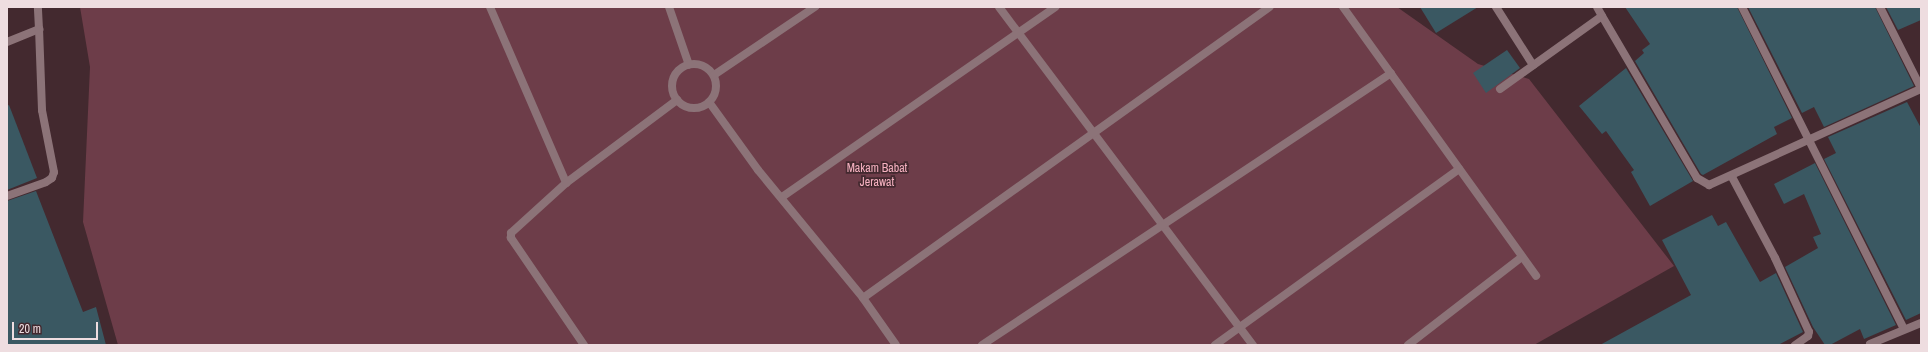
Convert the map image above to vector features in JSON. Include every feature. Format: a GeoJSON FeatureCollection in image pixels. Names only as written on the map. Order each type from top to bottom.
{"type":"FeatureCollection","features":[{"type":"Feature","properties":{"kind":"street"},"geometry":{"type":"LineString","coordinates":[[7,196],[46,182],[52,178],[54,172],[42,110],[38,7]]}},
{"type":"Feature","properties":{"kind":"street"},"geometry":{"type":"LineString","coordinates":[[490,7],[566,183]]}},
{"type":"Feature","properties":{"kind":"street"},"geometry":{"type":"LineString","coordinates":[[669,7],[689,65]]}},
{"type":"Feature","properties":{"kind":"street"},"geometry":{"type":"LineString","coordinates":[[714,75],[815,7]]}},
{"type":"Feature","properties":{"kind":"street"},"geometry":{"type":"LineString","coordinates":[[999,7],[1253,345]]}},
{"type":"Feature","properties":{"kind":"street"},"geometry":{"type":"LineString","coordinates":[[782,197],[1055,7]]}},
{"type":"Feature","properties":{"kind":"street"},"geometry":{"type":"LineString","coordinates":[[863,298],[1269,7]]}},
{"type":"Feature","properties":{"kind":"street"},"geometry":{"type":"LineString","coordinates":[[1343,7],[1536,276]]}},
{"type":"Feature","properties":{"kind":"street"},"geometry":{"type":"LineString","coordinates":[[1496,7],[1533,65]]}},
{"type":"Feature","properties":{"kind":"street"},"geometry":{"type":"LineString","coordinates":[[1597,7],[1697,178],[1704,184],[1714,185],[1808,140],[1921,89],[1880,7]]}},
{"type":"Feature","properties":{"kind":"street"},"geometry":{"type":"LineString","coordinates":[[1742,7],[1904,329]]}},
{"type":"Feature","properties":{"kind":"street"},"geometry":{"type":"LineString","coordinates":[[1500,89],[1602,16]]}},
{"type":"Feature","properties":{"kind":"street"},"geometry":{"type":"LineString","coordinates":[[7,42],[39,29]]}},
{"type":"Feature","properties":{"kind":"street"},"geometry":{"type":"LineString","coordinates":[[699,64],[708,68],[714,75],[715,94],[709,102],[692,108],[677,100],[674,94],[674,79],[682,68],[689,65],[699,64]]}},
{"type":"Feature","properties":{"kind":"street"},"geometry":{"type":"LineString","coordinates":[[982,345],[1391,73]]}},
{"type":"Feature","properties":{"kind":"street"},"geometry":{"type":"LineString","coordinates":[[584,345],[511,238],[515,227],[566,183],[677,100]]}},
{"type":"Feature","properties":{"kind":"street"},"geometry":{"type":"LineString","coordinates":[[709,102],[758,170],[782,197],[863,298],[896,345]]}},
{"type":"Feature","properties":{"kind":"street"},"geometry":{"type":"LineString","coordinates":[[1215,345],[1459,169]]}},
{"type":"Feature","properties":{"kind":"street"},"geometry":{"type":"LineString","coordinates":[[1732,177],[1774,258],[1809,332],[1808,336],[1795,345]]}},
{"type":"Feature","properties":{"kind":"street"},"geometry":{"type":"LineString","coordinates":[[1408,345],[1522,257]]}},
{"type":"Feature","properties":{"kind":"street"},"geometry":{"type":"LineString","coordinates":[[1870,344],[1921,323]]}},
{"type":"Feature","properties":{"kind":"green space","name":"Makam Babat Jerawat"},"geometry":{"type":"Polygon","coordinates":[[[80,7],[1397,7],[1478,64],[1529,79],[1674,266],[1534,345],[118,345],[83,222],[90,67],[80,7]]]}},
{"type":"Feature","properties":{"kind":"building"},"geometry":{"type":"Polygon","coordinates":[[[1420,7],[1478,7],[1436,33],[1420,7]]]}},
{"type":"Feature","properties":{"kind":"building"},"geometry":{"type":"Polygon","coordinates":[[[1625,7],[1737,7],[1792,118],[1774,127],[1777,134],[1703,175],[1701,174],[1635,61],[1644,53],[1642,50],[1650,44],[1625,7]]]}},
{"type":"Feature","properties":{"kind":"building"},"geometry":{"type":"Polygon","coordinates":[[[1748,7],[1875,7],[1914,86],[1824,127],[1814,107],[1802,113],[1748,7]]]}},
{"type":"Feature","properties":{"kind":"building"},"geometry":{"type":"Polygon","coordinates":[[[1886,7],[1921,7],[1921,20],[1898,30],[1886,7]]]}},
{"type":"Feature","properties":{"kind":"building"},"geometry":{"type":"Polygon","coordinates":[[[1507,50],[1520,68],[1486,93],[1473,73],[1507,50]]]}},
{"type":"Feature","properties":{"kind":"building"},"geometry":{"type":"Polygon","coordinates":[[[1626,68],[1693,181],[1650,206],[1631,172],[1634,170],[1606,131],[1602,134],[1579,106],[1626,68]]]}},
{"type":"Feature","properties":{"kind":"building"},"geometry":{"type":"Polygon","coordinates":[[[1907,102],[1921,128],[1921,313],[1906,320],[1824,159],[1836,153],[1828,137],[1907,102]]]}},
{"type":"Feature","properties":{"kind":"building"},"geometry":{"type":"Polygon","coordinates":[[[9,105],[37,178],[7,190],[7,106],[9,105]]]}},
{"type":"Feature","properties":{"kind":"building"},"geometry":{"type":"Polygon","coordinates":[[[1815,163],[1896,325],[1864,339],[1860,329],[1830,345],[1825,345],[1813,327],[1785,267],[1818,248],[1813,237],[1821,234],[1804,194],[1784,204],[1774,184],[1815,163]]]}},
{"type":"Feature","properties":{"kind":"building"},"geometry":{"type":"Polygon","coordinates":[[[36,191],[83,312],[96,307],[106,345],[7,345],[7,201],[36,191]]]}},
{"type":"Feature","properties":{"kind":"building"},"geometry":{"type":"Polygon","coordinates":[[[1712,215],[1718,226],[1726,222],[1760,282],[1776,273],[1803,332],[1778,345],[1600,345],[1691,295],[1662,240],[1712,215]]]}}]}
